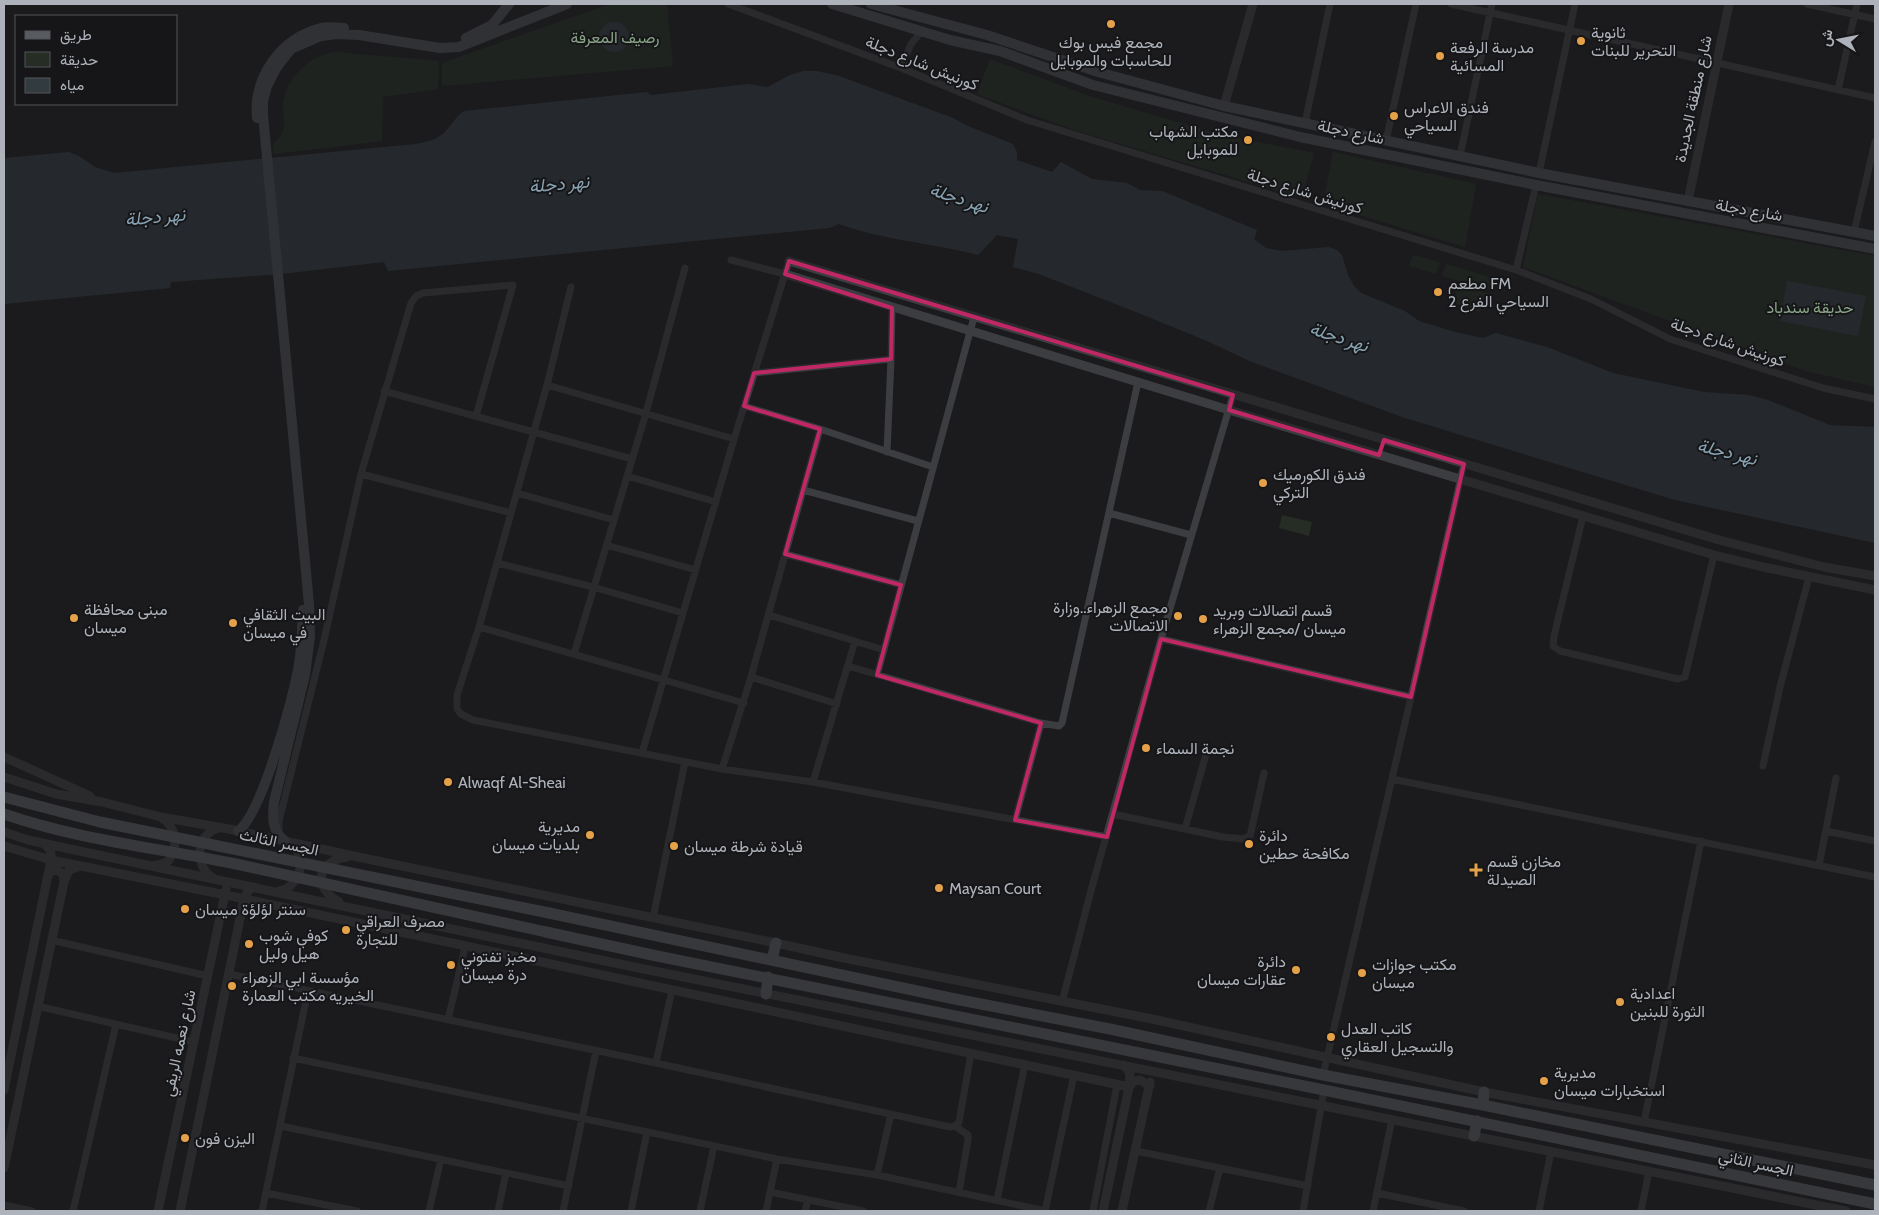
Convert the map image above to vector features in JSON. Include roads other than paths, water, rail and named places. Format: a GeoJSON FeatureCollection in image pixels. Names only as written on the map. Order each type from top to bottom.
{"type":"FeatureCollection","features":[{"type":"Feature","properties":{"kind":"main road"},"geometry":{"type":"LineString","coordinates":[[489,32],[509,4]]}},
{"type":"Feature","properties":{"kind":"main road"},"geometry":{"type":"LineString","coordinates":[[285,841],[275,831],[273,822],[274,802],[305,675],[310,636],[263,101],[277,67],[291,49],[321,36],[337,34],[359,35],[440,48],[459,47],[505,22],[517,4]]}},
{"type":"Feature","properties":{"kind":"main road"},"geometry":{"type":"LineString","coordinates":[[489,32],[567,4]]}},
{"type":"Feature","properties":{"kind":"main road","name":"شارع دجلة"},"geometry":{"type":"LineString","coordinates":[[832,4],[950,40],[1000,51],[1093,85],[1300,137],[1536,185],[1875,249]]}},
{"type":"Feature","properties":{"kind":"main road","name":"شارع دجلة"},"geometry":{"type":"LineString","coordinates":[[871,4],[987,35],[1098,72],[1224,106],[1539,173],[1875,236]]}},
{"type":"Feature","properties":{"kind":"main road"},"geometry":{"type":"LineString","coordinates":[[238,831],[245,825],[257,803],[276,749],[299,663],[306,603]]}},
{"type":"Feature","properties":{"kind":"main road","name":"الجسر الثالث"},"geometry":{"type":"LineString","coordinates":[[4,797],[100,822],[549,913],[955,999],[1105,1028],[1323,1075]]}},
{"type":"Feature","properties":{"kind":"main road","name":"الجسر الثالث"},"geometry":{"type":"LineString","coordinates":[[4,814],[28,823],[64,831],[235,864],[546,932],[1324,1090]]}},
{"type":"Feature","properties":{"kind":"main road"},"geometry":{"type":"LineString","coordinates":[[772,960],[776,943]]}},
{"type":"Feature","properties":{"kind":"main road"},"geometry":{"type":"LineString","coordinates":[[766,994],[768,978]]}},
{"type":"Feature","properties":{"kind":"main road","name":"الجسر الثاني"},"geometry":{"type":"LineString","coordinates":[[1323,1075],[1483,1105],[1875,1185]]}},
{"type":"Feature","properties":{"kind":"main road","name":"الجسر الثاني"},"geometry":{"type":"LineString","coordinates":[[1324,1090],[1875,1204]]}},
{"type":"Feature","properties":{"kind":"main road"},"geometry":{"type":"LineString","coordinates":[[1483,1105],[1484,1092]]}},
{"type":"Feature","properties":{"kind":"main road"},"geometry":{"type":"LineString","coordinates":[[1474,1136],[1477,1121]]}},
{"type":"Feature","properties":{"kind":"street","name":"كورنيش شارع دجلة"},"geometry":{"type":"LineString","coordinates":[[728,4],[901,68],[1027,120],[1516,270],[1591,299],[1670,339],[1823,388],[1875,399]]}},
{"type":"Feature","properties":{"kind":"street"},"geometry":{"type":"LineString","coordinates":[[1224,106],[1253,4]]}},
{"type":"Feature","properties":{"kind":"street"},"geometry":{"type":"LineString","coordinates":[[1306,123],[1330,4]]}},
{"type":"Feature","properties":{"kind":"street"},"geometry":{"type":"LineString","coordinates":[[1386,141],[1416,4]]}},
{"type":"Feature","properties":{"kind":"street"},"geometry":{"type":"LineString","coordinates":[[1451,4],[1875,98]]}},
{"type":"Feature","properties":{"kind":"street"},"geometry":{"type":"LineString","coordinates":[[1460,156],[1492,4]]}},
{"type":"Feature","properties":{"kind":"street"},"geometry":{"type":"LineString","coordinates":[[1539,173],[1575,4]]}},
{"type":"Feature","properties":{"kind":"street","name":"شارع منطقة الجديدة"},"geometry":{"type":"LineString","coordinates":[[1688,200],[1729,4]]}},
{"type":"Feature","properties":{"kind":"street"},"geometry":{"type":"LineString","coordinates":[[1807,4],[1875,19]]}},
{"type":"Feature","properties":{"kind":"street"},"geometry":{"type":"LineString","coordinates":[[1838,90],[1857,4]]}},
{"type":"Feature","properties":{"kind":"street"},"geometry":{"type":"LineString","coordinates":[[901,68],[911,44],[922,32]]}},
{"type":"Feature","properties":{"kind":"street"},"geometry":{"type":"LineString","coordinates":[[1854,232],[1875,142]]}},
{"type":"Feature","properties":{"kind":"street"},"geometry":{"type":"LineString","coordinates":[[1516,270],[1536,185]]}},
{"type":"Feature","properties":{"kind":"street"},"geometry":{"type":"LineString","coordinates":[[731,260],[785,274],[970,332],[1714,555],[1875,590]]}},
{"type":"Feature","properties":{"kind":"street"},"geometry":{"type":"LineString","coordinates":[[642,753],[734,439],[789,261],[1719,540],[1824,567],[1875,576]]}},
{"type":"Feature","properties":{"kind":"street"},"geometry":{"type":"LineString","coordinates":[[574,654],[646,413],[685,268]]}},
{"type":"Feature","properties":{"kind":"street"},"geometry":{"type":"LineString","coordinates":[[276,892],[288,889],[294,883],[300,870],[299,854],[293,845],[285,841],[278,831],[278,826],[326,636],[361,474],[411,303],[416,296],[423,293],[513,285],[476,416]]}},
{"type":"Feature","properties":{"kind":"street"},"geometry":{"type":"LineString","coordinates":[[571,287],[534,432],[457,695],[457,709],[461,714],[473,720],[684,762],[813,782],[1107,837]]}},
{"type":"Feature","properties":{"kind":"street"},"geometry":{"type":"LineString","coordinates":[[887,452],[892,308]]}},
{"type":"Feature","properties":{"kind":"street"},"geometry":{"type":"LineString","coordinates":[[877,675],[974,317]]}},
{"type":"Feature","properties":{"kind":"street"},"geometry":{"type":"LineString","coordinates":[[754,373],[890,359]]}},
{"type":"Feature","properties":{"kind":"street"},"geometry":{"type":"LineString","coordinates":[[848,666],[1040,723],[1059,726],[1062,723],[1138,382]]}},
{"type":"Feature","properties":{"kind":"street"},"geometry":{"type":"LineString","coordinates":[[547,385],[734,439]]}},
{"type":"Feature","properties":{"kind":"street"},"geometry":{"type":"LineString","coordinates":[[384,391],[632,459]]}},
{"type":"Feature","properties":{"kind":"street"},"geometry":{"type":"LineString","coordinates":[[1062,1002],[1161,639],[1233,395]]}},
{"type":"Feature","properties":{"kind":"street"},"geometry":{"type":"LineString","coordinates":[[744,406],[933,467]]}},
{"type":"Feature","properties":{"kind":"street"},"geometry":{"type":"LineString","coordinates":[[722,769],[744,704],[820,429]]}},
{"type":"Feature","properties":{"kind":"street"},"geometry":{"type":"LineString","coordinates":[[1379,455],[1384,440]]}},
{"type":"Feature","properties":{"kind":"street"},"geometry":{"type":"LineString","coordinates":[[1323,1075],[1464,464]]}},
{"type":"Feature","properties":{"kind":"street"},"geometry":{"type":"LineString","coordinates":[[361,474],[511,513]]}},
{"type":"Feature","properties":{"kind":"street"},"geometry":{"type":"LineString","coordinates":[[627,476],[716,502]]}},
{"type":"Feature","properties":{"kind":"street"},"geometry":{"type":"LineString","coordinates":[[803,490],[918,521]]}},
{"type":"Feature","properties":{"kind":"street"},"geometry":{"type":"LineString","coordinates":[[516,493],[614,520]]}},
{"type":"Feature","properties":{"kind":"street"},"geometry":{"type":"LineString","coordinates":[[1109,513],[1191,535]]}},
{"type":"Feature","properties":{"kind":"street"},"geometry":{"type":"LineString","coordinates":[[1583,516],[1554,636],[1553,646],[1560,651],[1678,678],[1685,677],[1714,555]]}},
{"type":"Feature","properties":{"kind":"street"},"geometry":{"type":"LineString","coordinates":[[606,545],[696,570]]}},
{"type":"Feature","properties":{"kind":"street"},"geometry":{"type":"LineString","coordinates":[[785,554],[901,585]]}},
{"type":"Feature","properties":{"kind":"street"},"geometry":{"type":"LineString","coordinates":[[497,563],[593,587],[683,613]]}},
{"type":"Feature","properties":{"kind":"street"},"geometry":{"type":"LineString","coordinates":[[1763,766],[1780,687],[1809,577]]}},
{"type":"Feature","properties":{"kind":"street"},"geometry":{"type":"LineString","coordinates":[[769,615],[884,650]]}},
{"type":"Feature","properties":{"kind":"street"},"geometry":{"type":"LineString","coordinates":[[478,627],[744,704]]}},
{"type":"Feature","properties":{"kind":"street"},"geometry":{"type":"LineString","coordinates":[[1161,639],[1411,696]]}},
{"type":"Feature","properties":{"kind":"street"},"geometry":{"type":"LineString","coordinates":[[813,782],[855,642]]}},
{"type":"Feature","properties":{"kind":"street"},"geometry":{"type":"LineString","coordinates":[[751,678],[837,704]]}},
{"type":"Feature","properties":{"kind":"street"},"geometry":{"type":"LineString","coordinates":[[1015,820],[1040,723]]}},
{"type":"Feature","properties":{"kind":"street"},"geometry":{"type":"LineString","coordinates":[[1185,829],[1207,751]]}},
{"type":"Feature","properties":{"kind":"street"},"geometry":{"type":"LineString","coordinates":[[4,757],[102,802]]}},
{"type":"Feature","properties":{"kind":"street"},"geometry":{"type":"LineString","coordinates":[[653,918],[684,762]]}},
{"type":"Feature","properties":{"kind":"street"},"geometry":{"type":"LineString","coordinates":[[1113,814],[1243,839],[1250,836],[1264,773]]}},
{"type":"Feature","properties":{"kind":"street"},"geometry":{"type":"LineString","coordinates":[[4,777],[56,794],[102,802],[161,817],[238,831],[835,956],[1157,1020],[1484,1092],[1875,1166]]}},
{"type":"Feature","properties":{"kind":"street"},"geometry":{"type":"LineString","coordinates":[[1819,865],[1836,778]]}},
{"type":"Feature","properties":{"kind":"street"},"geometry":{"type":"LineString","coordinates":[[1392,780],[1875,877]]}},
{"type":"Feature","properties":{"kind":"street"},"geometry":{"type":"LineString","coordinates":[[148,866],[162,864],[168,860],[174,846],[173,830],[170,824],[161,817]]}},
{"type":"Feature","properties":{"kind":"street"},"geometry":{"type":"LineString","coordinates":[[222,828],[210,832],[201,845],[200,851],[201,866],[204,871],[222,882]]}},
{"type":"Feature","properties":{"kind":"street"},"geometry":{"type":"LineString","coordinates":[[1826,831],[1875,841]]}},
{"type":"Feature","properties":{"kind":"street"},"geometry":{"type":"LineString","coordinates":[[4,832],[38,842],[222,882],[254,887],[634,967],[1846,1211]]}},
{"type":"Feature","properties":{"kind":"street"},"geometry":{"type":"LineString","coordinates":[[1644,1122],[1701,841]]}},
{"type":"Feature","properties":{"kind":"street"},"geometry":{"type":"LineString","coordinates":[[4,1090],[52,853],[48,847],[38,842]]}},
{"type":"Feature","properties":{"kind":"street"},"geometry":{"type":"LineString","coordinates":[[4,846],[51,860],[226,895],[1129,1087]]}},
{"type":"Feature","properties":{"kind":"street"},"geometry":{"type":"LineString","coordinates":[[354,908],[341,904],[327,894],[323,890],[321,880],[328,862],[338,858],[362,858]]}},
{"type":"Feature","properties":{"kind":"street"},"geometry":{"type":"LineString","coordinates":[[120,873],[122,860]]}},
{"type":"Feature","properties":{"kind":"street"},"geometry":{"type":"LineString","coordinates":[[4,1168],[64,882],[69,870],[80,866]]}},
{"type":"Feature","properties":{"kind":"street"},"geometry":{"type":"LineString","coordinates":[[46,880],[51,871],[58,870],[63,874],[64,882]]}},
{"type":"Feature","properties":{"kind":"street","name":"شارع نعمه الريفي"},"geometry":{"type":"LineString","coordinates":[[158,1211],[226,895],[226,885],[222,882]]}},
{"type":"Feature","properties":{"kind":"street"},"geometry":{"type":"LineString","coordinates":[[180,1211],[244,899],[248,891],[254,887]]}},
{"type":"Feature","properties":{"kind":"street"},"geometry":{"type":"LineString","coordinates":[[51,940],[208,976]]}},
{"type":"Feature","properties":{"kind":"street"},"geometry":{"type":"LineString","coordinates":[[448,1020],[465,947]]}},
{"type":"Feature","properties":{"kind":"street"},"geometry":{"type":"LineString","coordinates":[[631,982],[634,967]]}},
{"type":"Feature","properties":{"kind":"street"},"geometry":{"type":"LineString","coordinates":[[228,974],[656,1063],[950,1127],[955,1126],[959,1122],[971,1053]]}},
{"type":"Feature","properties":{"kind":"street"},"geometry":{"type":"LineString","coordinates":[[656,1063],[672,990]]}},
{"type":"Feature","properties":{"kind":"street"},"geometry":{"type":"LineString","coordinates":[[262,1211],[308,991]]}},
{"type":"Feature","properties":{"kind":"street"},"geometry":{"type":"LineString","coordinates":[[37,1006],[194,1042]]}},
{"type":"Feature","properties":{"kind":"street"},"geometry":{"type":"LineString","coordinates":[[73,1211],[116,1024]]}},
{"type":"Feature","properties":{"kind":"street"},"geometry":{"type":"LineString","coordinates":[[563,1211],[596,1051]]}},
{"type":"Feature","properties":{"kind":"street"},"geometry":{"type":"LineString","coordinates":[[293,1058],[777,1159],[877,1175],[1046,1211],[1074,1075]]}},
{"type":"Feature","properties":{"kind":"street"},"geometry":{"type":"LineString","coordinates":[[997,1200],[1025,1064]]}},
{"type":"Feature","properties":{"kind":"street"},"geometry":{"type":"LineString","coordinates":[[1104,1211],[1129,1087],[1130,1073],[1124,1065]]}},
{"type":"Feature","properties":{"kind":"street"},"geometry":{"type":"LineString","coordinates":[[1122,1211],[1153,1071]]}},
{"type":"Feature","properties":{"kind":"street"},"geometry":{"type":"LineString","coordinates":[[1129,1087],[1134,1081],[1140,1080],[1150,1086]]}},
{"type":"Feature","properties":{"kind":"street"},"geometry":{"type":"LineString","coordinates":[[1093,1211],[1117,1085]]}},
{"type":"Feature","properties":{"kind":"street"},"geometry":{"type":"LineString","coordinates":[[1303,1211],[1324,1090]]}},
{"type":"Feature","properties":{"kind":"street"},"geometry":{"type":"LineString","coordinates":[[877,1175],[891,1114]]}},
{"type":"Feature","properties":{"kind":"street"},"geometry":{"type":"LineString","coordinates":[[1373,1211],[1392,1119]]}},
{"type":"Feature","properties":{"kind":"street"},"geometry":{"type":"LineString","coordinates":[[281,1126],[569,1186]]}},
{"type":"Feature","properties":{"kind":"street"},"geometry":{"type":"LineString","coordinates":[[955,1126],[968,1135],[959,1192]]}},
{"type":"Feature","properties":{"kind":"street"},"geometry":{"type":"LineString","coordinates":[[630,1211],[647,1132]]}},
{"type":"Feature","properties":{"kind":"street"},"geometry":{"type":"LineString","coordinates":[[700,1211],[714,1146]]}},
{"type":"Feature","properties":{"kind":"street"},"geometry":{"type":"LineString","coordinates":[[1136,1151],[1308,1186]]}},
{"type":"Feature","properties":{"kind":"street"},"geometry":{"type":"LineString","coordinates":[[1539,1211],[1551,1152]]}},
{"type":"Feature","properties":{"kind":"street"},"geometry":{"type":"LineString","coordinates":[[429,1211],[441,1159]]}},
{"type":"Feature","properties":{"kind":"street"},"geometry":{"type":"LineString","coordinates":[[766,1211],[777,1159]]}},
{"type":"Feature","properties":{"kind":"street"},"geometry":{"type":"LineString","coordinates":[[1209,1211],[1220,1168]]}},
{"type":"Feature","properties":{"kind":"street"},"geometry":{"type":"LineString","coordinates":[[1641,1211],[1649,1172]]}},
{"type":"Feature","properties":{"kind":"street"},"geometry":{"type":"LineString","coordinates":[[498,1211],[506,1173]]}},
{"type":"Feature","properties":{"kind":"street"},"geometry":{"type":"LineString","coordinates":[[770,1192],[858,1211]]}},
{"type":"Feature","properties":{"kind":"street"},"geometry":{"type":"LineString","coordinates":[[266,1193],[357,1211]]}},
{"type":"Feature","properties":{"kind":"street"},"geometry":{"type":"LineString","coordinates":[[1377,1193],[1464,1211]]}},
{"type":"Feature","properties":{"kind":"street"},"geometry":{"type":"LineString","coordinates":[[805,1211],[808,1200]]}},
{"type":"Feature","properties":{"kind":"street"},"geometry":{"type":"LineString","coordinates":[[4,1205],[32,1211]]}},
{"type":"Feature","properties":{"kind":"water"},"geometry":{"type":"Polygon","coordinates":[[[614,22],[620,23],[628,31],[628,43],[620,51],[614,52],[608,51],[600,43],[599,37],[600,31],[608,23],[614,22]]]}},
{"type":"Feature","properties":{"kind":"water","name":"نهر دجلة"},"geometry":{"type":"Polygon","coordinates":[[[803,71],[817,71],[839,76],[953,118],[1013,144],[1017,152],[1017,160],[1052,172],[1061,162],[1092,179],[1127,183],[1140,190],[1162,191],[1257,230],[1254,239],[1266,248],[1282,251],[1329,247],[1337,250],[1342,255],[1348,275],[1354,286],[1361,293],[1405,311],[1419,321],[1483,338],[1496,333],[1547,347],[1613,373],[1704,392],[1749,395],[1768,400],[1830,425],[1875,427],[1875,543],[1675,500],[1405,418],[1252,362],[1207,341],[1039,274],[1013,267],[1018,239],[997,235],[978,255],[890,238],[839,224],[829,228],[388,271],[384,262],[281,274],[171,282],[170,288],[4,304],[4,158],[69,152],[79,156],[95,167],[114,173],[416,144],[442,135],[464,111],[647,92],[651,95],[748,84],[768,87],[788,76],[803,71]]]}},
{"type":"Feature","properties":{"kind":"water"},"geometry":{"type":"Polygon","coordinates":[[[1787,281],[1866,296],[1858,336],[1780,321],[1787,281]]]}},
{"type":"Feature","properties":{"kind":"place","name":"مجمع فيس بوك للحاسبات والموبايل"},"geometry":{"type":"Point","coordinates":[1111,24]}},
{"type":"Feature","properties":{"kind":"place","name":"ثانوية التحرير للبنات"},"geometry":{"type":"Point","coordinates":[1581,41]}},
{"type":"Feature","properties":{"kind":"place","name":"مدرسة الرفعة المسائية"},"geometry":{"type":"Point","coordinates":[1440,56]}},
{"type":"Feature","properties":{"kind":"place","name":"فندق الاعراس السياحي"},"geometry":{"type":"Point","coordinates":[1394,116]}},
{"type":"Feature","properties":{"kind":"place","name":"مكتب الشهاب للموبايل"},"geometry":{"type":"Point","coordinates":[1248,140]}},
{"type":"Feature","properties":{"kind":"place","name":"مطعم FM السياحي الفرع 2"},"geometry":{"type":"Point","coordinates":[1438,292]}},
{"type":"Feature","properties":{"kind":"place","name":"فندق الكورميك التركي"},"geometry":{"type":"Point","coordinates":[1263,483]}},
{"type":"Feature","properties":{"kind":"place","name":"مجمع الزهراء..وزارة الاتصالات"},"geometry":{"type":"Point","coordinates":[1178,616]}},
{"type":"Feature","properties":{"kind":"place","name":"مبنى محافظة ميسان"},"geometry":{"type":"Point","coordinates":[74,618]}},
{"type":"Feature","properties":{"kind":"place","name":"قسم اتصالات وبريد ميسان /مجمع الزهراء"},"geometry":{"type":"Point","coordinates":[1203,619]}},
{"type":"Feature","properties":{"kind":"place","name":"البيت الثقافي في ميسان"},"geometry":{"type":"Point","coordinates":[233,623]}},
{"type":"Feature","properties":{"kind":"place","name":"نجمة السماء"},"geometry":{"type":"Point","coordinates":[1146,748]}},
{"type":"Feature","properties":{"kind":"place","name":"Alwaqf Al-Sheai"},"geometry":{"type":"Point","coordinates":[448,782]}},
{"type":"Feature","properties":{"kind":"place","name":"مديرية بلديات ميسان"},"geometry":{"type":"Point","coordinates":[590,835]}},
{"type":"Feature","properties":{"kind":"place","name":"دائرة مكافحة حطين"},"geometry":{"type":"Point","coordinates":[1249,844]}},
{"type":"Feature","properties":{"kind":"place","name":"قيادة شرطة ميسان"},"geometry":{"type":"Point","coordinates":[674,846]}},
{"type":"Feature","properties":{"kind":"place","name":"مخازن قسم الصيدلة"},"geometry":{"type":"Point","coordinates":[1476,870]}},
{"type":"Feature","properties":{"kind":"place","name":"Maysan Court"},"geometry":{"type":"Point","coordinates":[939,888]}},
{"type":"Feature","properties":{"kind":"place","name":"سنتر لؤلؤة ميسان"},"geometry":{"type":"Point","coordinates":[185,909]}},
{"type":"Feature","properties":{"kind":"place","name":"مصرف العراقي للتجارة"},"geometry":{"type":"Point","coordinates":[346,930]}},
{"type":"Feature","properties":{"kind":"place","name":"كوفي شوب هيل وليل"},"geometry":{"type":"Point","coordinates":[249,944]}},
{"type":"Feature","properties":{"kind":"place","name":"مخبز تفتوني درة ميسان"},"geometry":{"type":"Point","coordinates":[451,965]}},
{"type":"Feature","properties":{"kind":"place","name":"دائرة عقارات ميسان"},"geometry":{"type":"Point","coordinates":[1296,970]}},
{"type":"Feature","properties":{"kind":"place","name":"مكتب جوازات ميسان"},"geometry":{"type":"Point","coordinates":[1362,973]}},
{"type":"Feature","properties":{"kind":"place","name":"مؤسسة ابي الزهراء الخيريه مكتب العمارة"},"geometry":{"type":"Point","coordinates":[232,986]}},
{"type":"Feature","properties":{"kind":"place","name":"اعدادية الثورة للبنين"},"geometry":{"type":"Point","coordinates":[1620,1002]}},
{"type":"Feature","properties":{"kind":"place","name":"كاتب العدل والتسجيل العقاري"},"geometry":{"type":"Point","coordinates":[1331,1037]}},
{"type":"Feature","properties":{"kind":"place","name":"مديرية استخبارات ميسان"},"geometry":{"type":"Point","coordinates":[1544,1081]}},
{"type":"Feature","properties":{"kind":"place","name":"اليزن فون"},"geometry":{"type":"Point","coordinates":[185,1138]}},
{"type":"Feature","properties":{"kind":"park label","name":"رصيف المعرفة"},"geometry":{"type":"Point","coordinates":[615,37]}},
{"type":"Feature","properties":{"kind":"park label","name":"حديقة سندباد"},"geometry":{"type":"Point","coordinates":[1810,307]}}]}
